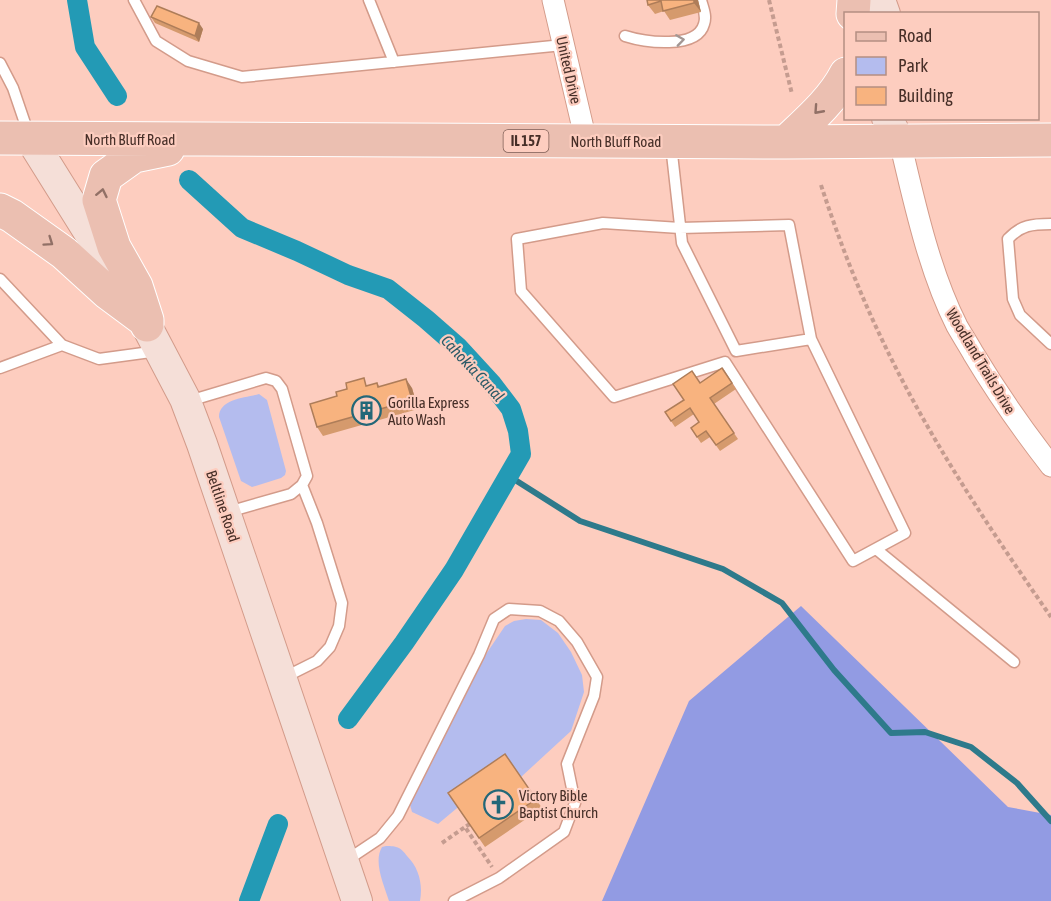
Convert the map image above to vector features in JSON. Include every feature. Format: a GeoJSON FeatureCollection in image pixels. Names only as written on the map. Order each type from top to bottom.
{"type":"FeatureCollection","features":[{"type":"Feature","properties":{"kind":"main road"},"geometry":{"type":"LineString","coordinates":[[786,142],[808,122],[844,78]]}},
{"type":"Feature","properties":{"kind":"main road","name":"North Bluff Road"},"geometry":{"type":"LineString","coordinates":[[15,138],[786,142],[897,126],[1051,140]]}},
{"type":"Feature","properties":{"kind":"main road","name":"Beltline Road"},"geometry":{"type":"LineString","coordinates":[[15,138],[150,332],[186,402],[357,901]]}},
{"type":"Feature","properties":{"kind":"main road"},"geometry":{"type":"LineString","coordinates":[[150,332],[135,286],[114,247],[99,200],[106,176],[134,156],[216,139]]}},
{"type":"Feature","properties":{"kind":"main road"},"geometry":{"type":"LineString","coordinates":[[0,210],[64,253],[150,332]]}},
{"type":"Feature","properties":{"kind":"street","name":"United Drive"},"geometry":{"type":"LineString","coordinates":[[553,0],[586,141]]}},
{"type":"Feature","properties":{"kind":"street","name":"Woodland Trails Drive"},"geometry":{"type":"LineString","coordinates":[[897,126],[912,195],[937,279],[957,326],[1020,426],[1051,466]]}},
{"type":"Feature","properties":{"kind":"lane"},"geometry":{"type":"LineString","coordinates":[[134,0],[156,41],[188,61],[242,77],[563,45]]}},
{"type":"Feature","properties":{"kind":"lane"},"geometry":{"type":"LineString","coordinates":[[369,0],[394,62]]}},
{"type":"Feature","properties":{"kind":"lane"},"geometry":{"type":"LineString","coordinates":[[625,36],[642,41],[661,42],[681,41],[694,37],[705,24],[701,0]]}},
{"type":"Feature","properties":{"kind":"lane"},"geometry":{"type":"LineString","coordinates":[[0,63],[13,88],[15,138]]}},
{"type":"Feature","properties":{"kind":"lane"},"geometry":{"type":"LineString","coordinates":[[671,141],[682,243],[736,351]]}},
{"type":"Feature","properties":{"kind":"lane"},"geometry":{"type":"LineString","coordinates":[[725,362],[853,561],[905,533],[811,339],[789,225],[680,228],[603,223],[517,239],[521,291],[614,397],[725,362],[736,351],[811,339]]}},
{"type":"Feature","properties":{"kind":"lane"},"geometry":{"type":"LineString","coordinates":[[1051,224],[1034,224],[1017,230],[1008,239],[1013,299],[1020,315],[1051,344]]}},
{"type":"Feature","properties":{"kind":"lane"},"geometry":{"type":"LineString","coordinates":[[0,279],[5,291],[62,345],[99,359],[150,332]]}},
{"type":"Feature","properties":{"kind":"lane"},"geometry":{"type":"LineString","coordinates":[[0,368],[62,345]]}},
{"type":"Feature","properties":{"kind":"lane"},"geometry":{"type":"LineString","coordinates":[[186,402],[266,378],[276,381],[282,389],[307,476],[302,485],[291,494],[225,512]]}},
{"type":"Feature","properties":{"kind":"lane"},"geometry":{"type":"LineString","coordinates":[[282,678],[317,661],[330,647],[339,626],[342,603],[317,523],[302,485]]}},
{"type":"Feature","properties":{"kind":"lane"},"geometry":{"type":"LineString","coordinates":[[876,549],[1014,662]]}},
{"type":"Feature","properties":{"kind":"lane"},"geometry":{"type":"LineString","coordinates":[[344,862],[380,838],[398,816],[479,655],[494,619],[509,609],[540,611],[559,621],[577,642],[597,677],[594,696],[567,764],[575,804],[564,832],[499,878],[454,901]]}},
{"type":"Feature","properties":{"kind":"path"},"geometry":{"type":"LineString","coordinates":[[769,0],[792,94]]}},
{"type":"Feature","properties":{"kind":"path"},"geometry":{"type":"LineString","coordinates":[[820,185],[850,268],[877,331],[906,388],[977,509],[1051,617]]}},
{"type":"Feature","properties":{"kind":"path"},"geometry":{"type":"LineString","coordinates":[[441,843],[467,826],[499,878]]}},
{"type":"Feature","properties":{"kind":"green space"},"geometry":{"type":"Polygon","coordinates":[[[259,394],[267,400],[286,471],[281,478],[252,487],[241,481],[219,417],[223,406],[228,403],[259,394]]]}},
{"type":"Feature","properties":{"kind":"green space"},"geometry":{"type":"Polygon","coordinates":[[[541,620],[558,633],[571,652],[582,675],[584,692],[571,731],[521,777],[511,763],[438,824],[412,812],[411,800],[480,663],[505,626],[514,621],[541,620]]]}},
{"type":"Feature","properties":{"kind":"green space"},"geometry":{"type":"Polygon","coordinates":[[[382,847],[401,849],[415,866],[421,888],[420,901],[389,901],[379,866],[382,847]]]}},
{"type":"Feature","properties":{"kind":"shaded area"},"geometry":{"type":"Polygon","coordinates":[[[801,606],[1008,807],[1051,815],[1051,901],[602,901],[689,701],[801,606]]]}},
{"type":"Feature","properties":{"kind":"building"},"geometry":{"type":"Polygon","coordinates":[[[647,0],[694,0],[694,3],[663,11],[661,1],[648,5],[647,0]]]}},
{"type":"Feature","properties":{"kind":"building"},"geometry":{"type":"Polygon","coordinates":[[[157,6],[199,23],[195,36],[151,17],[157,6]]]}},
{"type":"Feature","properties":{"kind":"building"},"geometry":{"type":"Polygon","coordinates":[[[722,368],[732,383],[710,398],[734,433],[716,445],[706,431],[697,437],[691,428],[699,422],[690,408],[671,421],[665,412],[684,400],[673,384],[692,371],[700,383],[722,368]]]}},
{"type":"Feature","properties":{"kind":"building"},"geometry":{"type":"Polygon","coordinates":[[[364,378],[366,386],[377,383],[378,387],[406,379],[412,400],[317,427],[310,404],[337,396],[336,392],[347,389],[346,383],[364,378]]]}},
{"type":"Feature","properties":{"kind":"building","name":"Victory Bible Baptist Church"},"geometry":{"type":"Polygon","coordinates":[[[505,754],[536,799],[479,838],[448,793],[505,754]]]}},
{"type":"Feature","properties":{"kind":"waterway","name":"Cahokia Canal"},"geometry":{"type":"LineString","coordinates":[[77,0],[85,47],[117,96]]}},
{"type":"Feature","properties":{"kind":"waterway","name":"Cahokia Canal"},"geometry":{"type":"LineString","coordinates":[[189,180],[242,228],[348,275],[388,289],[458,347],[492,384],[511,409],[518,431],[521,454],[454,570],[348,719]]}},
{"type":"Feature","properties":{"kind":"waterway"},"geometry":{"type":"LineString","coordinates":[[512,478],[580,521],[723,569],[782,603],[834,670],[891,733],[925,732],[971,747],[1017,783],[1051,821]]}},
{"type":"Feature","properties":{"kind":"waterway","name":"Cahokia Canal"},"geometry":{"type":"LineString","coordinates":[[249,901],[278,824]]}},
{"type":"Feature","properties":{"kind":"place","name":"Gorilla Express Auto Wash"},"geometry":{"type":"Point","coordinates":[367,411]}},
{"type":"Feature","properties":{"kind":"place","name":"Victory Bible Baptist Church"},"geometry":{"type":"Point","coordinates":[498,804]}}]}
